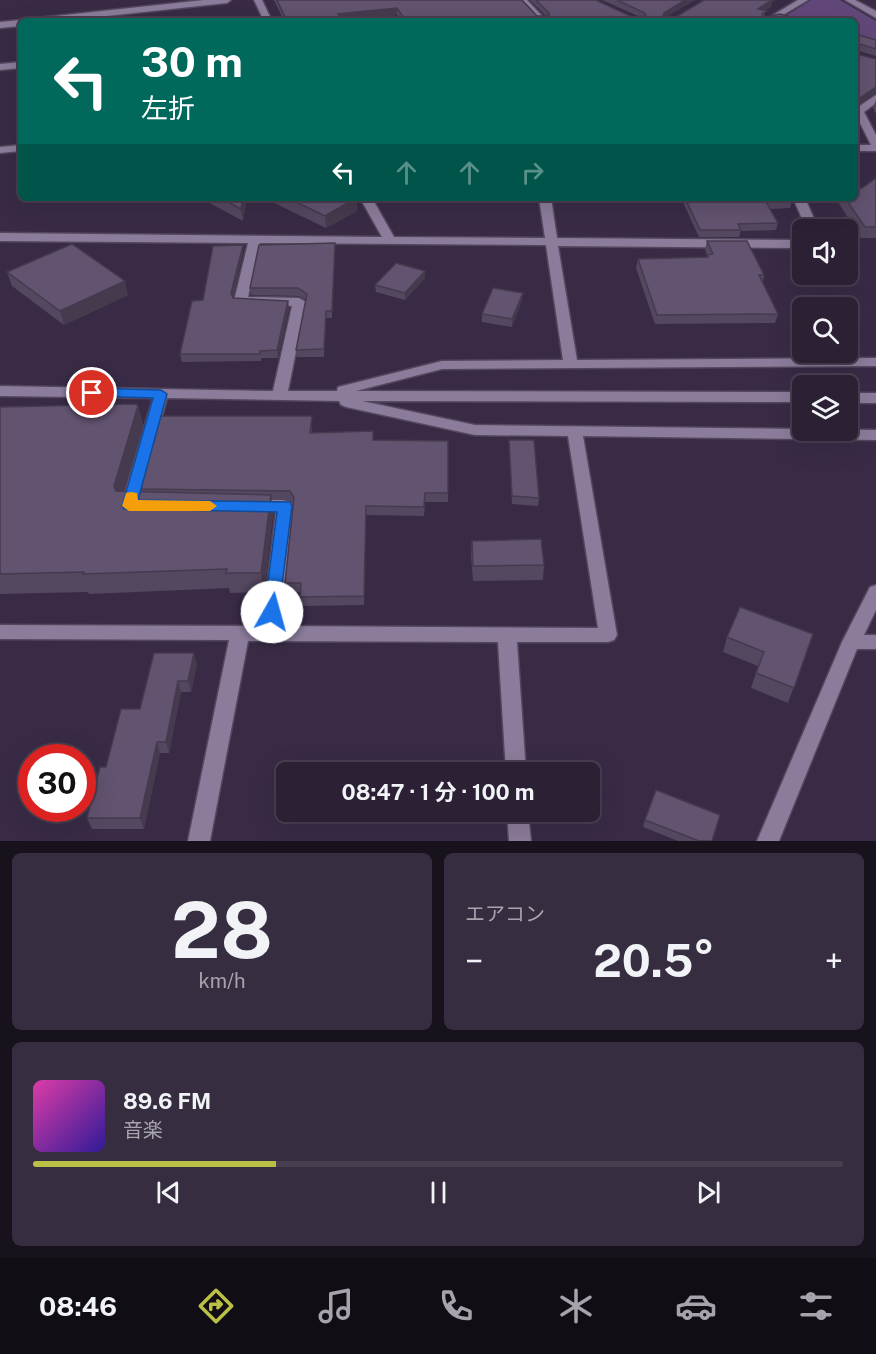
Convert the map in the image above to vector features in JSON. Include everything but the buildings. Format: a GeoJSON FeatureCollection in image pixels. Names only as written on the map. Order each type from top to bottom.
{"type":"FeatureCollection","features":[{"type":"Feature","properties":{"kind":"street"},"geometry":{"type":"LineString","coordinates":[[63,18],[227,0]]}},
{"type":"Feature","properties":{"kind":"street"},"geometry":{"type":"LineString","coordinates":[[258,0],[267,18]]}},
{"type":"Feature","properties":{"kind":"street"},"geometry":{"type":"LineString","coordinates":[[522,0],[540,18]]}},
{"type":"Feature","properties":{"kind":"street"},"geometry":{"type":"LineString","coordinates":[[772,18],[804,0]]}},
{"type":"Feature","properties":{"kind":"street"},"geometry":{"type":"LineString","coordinates":[[849,0],[876,15]]}},
{"type":"Feature","properties":{"kind":"street"},"geometry":{"type":"LineString","coordinates":[[0,25],[18,23]]}},
{"type":"Feature","properties":{"kind":"street"},"geometry":{"type":"LineString","coordinates":[[0,67],[18,65]]}},
{"type":"Feature","properties":{"kind":"street"},"geometry":{"type":"LineString","coordinates":[[858,109],[876,98]]}},
{"type":"Feature","properties":{"kind":"street"},"geometry":{"type":"LineString","coordinates":[[858,112],[876,147],[858,148]]}},
{"type":"Feature","properties":{"kind":"street"},"geometry":{"type":"LineString","coordinates":[[0,150],[18,148]]}},
{"type":"Feature","properties":{"kind":"street"},"geometry":{"type":"LineString","coordinates":[[368,201],[390,240]]}},
{"type":"Feature","properties":{"kind":"street"},"geometry":{"type":"LineString","coordinates":[[546,201],[570,362]]}},
{"type":"Feature","properties":{"kind":"street"},"geometry":{"type":"LineString","coordinates":[[800,201],[808,219]]}},
{"type":"Feature","properties":{"kind":"street"},"geometry":{"type":"LineString","coordinates":[[0,237],[390,240],[553,244],[792,244]]}},
{"type":"Feature","properties":{"kind":"street"},"geometry":{"type":"LineString","coordinates":[[255,239],[241,301],[299,302],[280,394]]}},
{"type":"Feature","properties":{"kind":"street"},"geometry":{"type":"LineString","coordinates":[[319,396],[442,365],[570,362],[876,362]]}},
{"type":"Feature","properties":{"kind":"street"},"geometry":{"type":"LineString","coordinates":[[0,391],[319,396],[792,398]]}},
{"type":"Feature","properties":{"kind":"street"},"geometry":{"type":"LineString","coordinates":[[153,506],[129,506],[161,394]]}},
{"type":"Feature","properties":{"kind":"street"},"geometry":{"type":"LineString","coordinates":[[319,396],[475,430],[876,435]]}},
{"type":"Feature","properties":{"kind":"street"},"geometry":{"type":"LineString","coordinates":[[858,398],[876,398]]}},
{"type":"Feature","properties":{"kind":"street"},"geometry":{"type":"LineString","coordinates":[[0,632],[608,636],[575,432]]}},
{"type":"Feature","properties":{"kind":"street"},"geometry":{"type":"LineString","coordinates":[[237,506],[285,506],[270,634]]}},
{"type":"Feature","properties":{"kind":"street"},"geometry":{"type":"LineString","coordinates":[[768,841],[851,642],[876,592]]}},
{"type":"Feature","properties":{"kind":"street"},"geometry":{"type":"LineString","coordinates":[[199,841],[240,633]]}},
{"type":"Feature","properties":{"kind":"street"},"geometry":{"type":"LineString","coordinates":[[507,635],[515,762]]}},
{"type":"Feature","properties":{"kind":"street"},"geometry":{"type":"LineString","coordinates":[[851,642],[876,642]]}},
{"type":"Feature","properties":{"kind":"street"},"geometry":{"type":"LineString","coordinates":[[519,822],[520,841]]}},
{"type":"Feature","properties":{"kind":"shaded area"},"geometry":{"type":"Polygon","coordinates":[[[811,0],[840,0],[876,21],[876,46],[858,41],[858,18],[782,18],[811,0]]]}},
{"type":"Feature","properties":{"kind":"slow traffic"},"geometry":{"type":"LineString","coordinates":[[131,497],[129,506],[210,506]]}},
{"type":"Feature","properties":{"kind":"route"},"geometry":{"type":"LineString","coordinates":[[92,393],[161,394],[129,506],[285,506],[272,612]]}}]}
